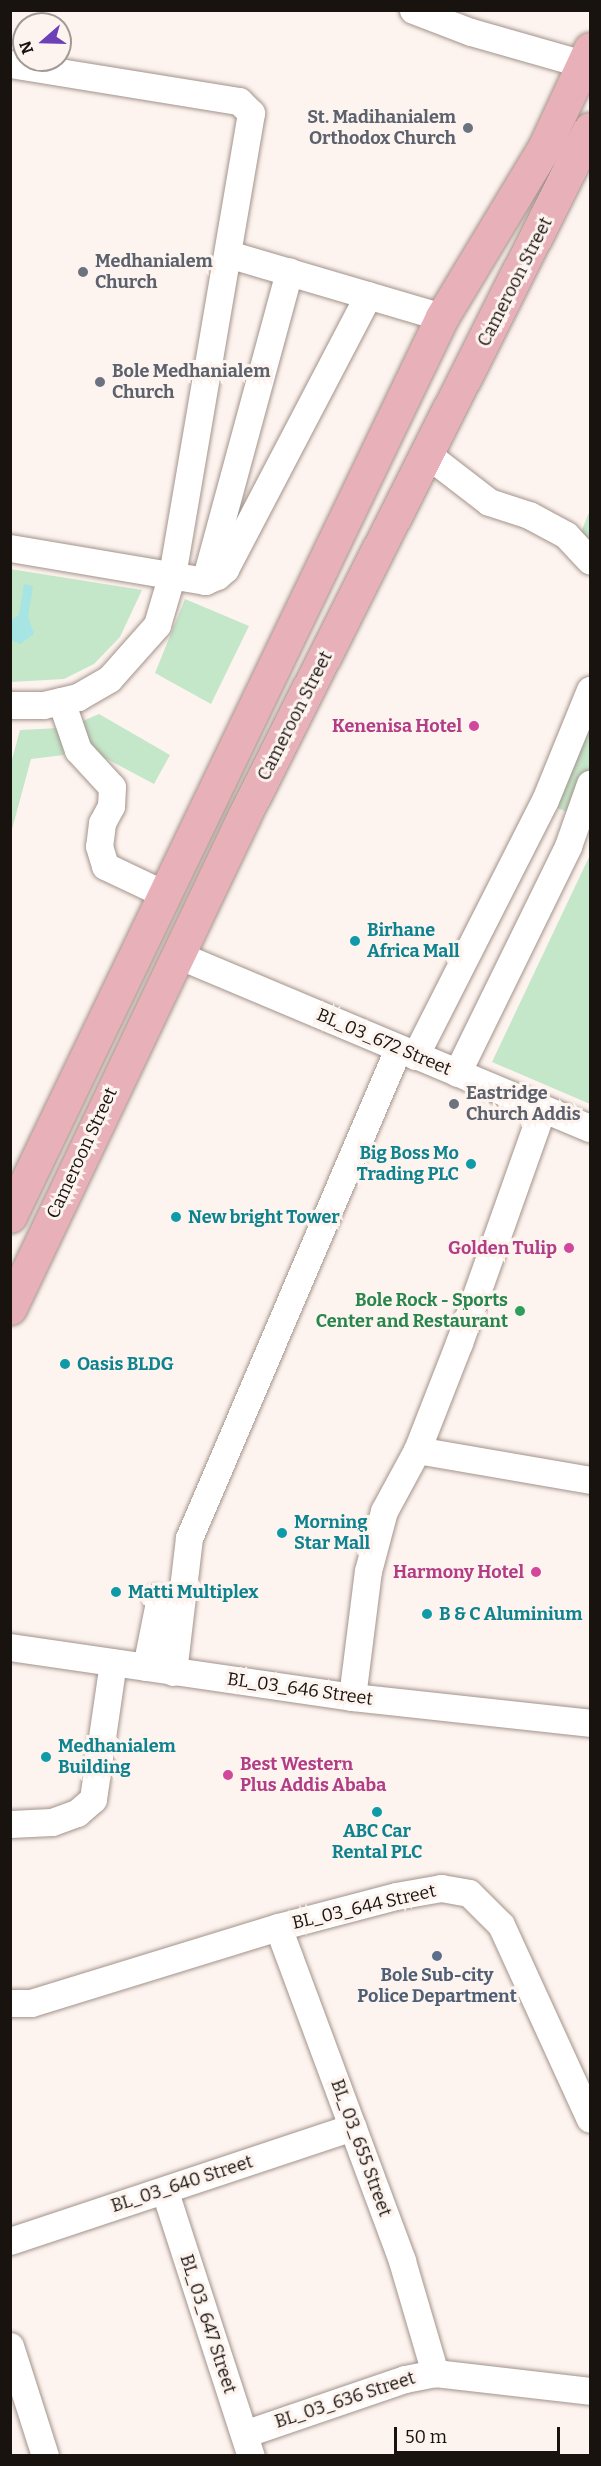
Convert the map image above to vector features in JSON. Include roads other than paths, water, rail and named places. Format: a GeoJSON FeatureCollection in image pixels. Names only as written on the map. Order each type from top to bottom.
{"type":"FeatureCollection","features":[{"type":"Feature","properties":{"kind":"main road","name":"Cameroon Street"},"geometry":{"type":"LineString","coordinates":[[10,1216],[442,317],[545,146],[588,60]]}},
{"type":"Feature","properties":{"kind":"main road","name":"Cameroon Street"},"geometry":{"type":"LineString","coordinates":[[10,1308],[245,814],[591,129]]}},
{"type":"Feature","properties":{"kind":"main road"},"geometry":{"type":"LineString","coordinates":[[214,795],[245,814]]}},
{"type":"Feature","properties":{"kind":"street"},"geometry":{"type":"LineString","coordinates":[[412,10],[588,60]]}},
{"type":"Feature","properties":{"kind":"street"},"geometry":{"type":"LineString","coordinates":[[10,64],[239,101],[251,113],[172,574],[157,625],[135,653],[109,679],[78,697],[61,701],[10,705]]}},
{"type":"Feature","properties":{"kind":"street"},"geometry":{"type":"LineString","coordinates":[[228,254],[442,317]]}},
{"type":"Feature","properties":{"kind":"street"},"geometry":{"type":"LineString","coordinates":[[205,581],[289,271]]}},
{"type":"Feature","properties":{"kind":"street"},"geometry":{"type":"LineString","coordinates":[[10,548],[205,581],[225,569],[368,295]]}},
{"type":"Feature","properties":{"kind":"street"},"geometry":{"type":"LineString","coordinates":[[428,455],[489,502],[529,515],[566,535],[591,561]]}},
{"type":"Feature","properties":{"kind":"street"},"geometry":{"type":"LineString","coordinates":[[173,1672],[189,1538],[406,1052],[545,800],[591,690]]}},
{"type":"Feature","properties":{"kind":"street"},"geometry":{"type":"LineString","coordinates":[[61,701],[78,750],[112,787],[112,800],[102,823],[99,846],[105,866],[166,895]]}},
{"type":"Feature","properties":{"kind":"street"},"geometry":{"type":"LineString","coordinates":[[457,1073],[568,846],[591,784]]}},
{"type":"Feature","properties":{"kind":"street","name":"BL_03_672 Street"},"geometry":{"type":"LineString","coordinates":[[178,955],[542,1110],[591,1128]]}},
{"type":"Feature","properties":{"kind":"street"},"geometry":{"type":"LineString","coordinates":[[352,1697],[368,1571],[384,1511],[417,1450],[494,1250],[542,1110]]}},
{"type":"Feature","properties":{"kind":"street"},"geometry":{"type":"LineString","coordinates":[[417,1450],[591,1480]]}},
{"type":"Feature","properties":{"kind":"street"},"geometry":{"type":"LineString","coordinates":[[146,1667],[159,1602],[156,1598]]}},
{"type":"Feature","properties":{"kind":"street","name":"BL_03_646 Street"},"geometry":{"type":"LineString","coordinates":[[10,1647],[352,1697],[591,1723]]}},
{"type":"Feature","properties":{"kind":"street"},"geometry":{"type":"LineString","coordinates":[[10,1824],[52,1822],[77,1813],[93,1799],[113,1662]]}},
{"type":"Feature","properties":{"kind":"street","name":"BL_03_644 Street"},"geometry":{"type":"LineString","coordinates":[[10,2004],[31,2003],[278,1927],[441,1888],[469,1893],[501,1925],[591,2119]]}},
{"type":"Feature","properties":{"kind":"street","name":"BL_03_655 Street"},"geometry":{"type":"LineString","coordinates":[[278,1927],[402,2261],[435,2373]]}},
{"type":"Feature","properties":{"kind":"street","name":"BL_03_640 Street"},"geometry":{"type":"LineString","coordinates":[[10,2241],[165,2192],[353,2127]]}},
{"type":"Feature","properties":{"kind":"street","name":"BL_03_647 Street"},"geometry":{"type":"LineString","coordinates":[[165,2192],[247,2445]]}},
{"type":"Feature","properties":{"kind":"street"},"geometry":{"type":"LineString","coordinates":[[10,2346],[45,2456]]}},
{"type":"Feature","properties":{"kind":"street","name":"BL_03_636 Street"},"geometry":{"type":"LineString","coordinates":[[247,2445],[405,2379],[435,2373],[591,2391]]}},
{"type":"Feature","properties":{"kind":"water"},"geometry":{"type":"Polygon","coordinates":[[[24,584],[33,586],[28,617],[34,634],[20,644],[11,640],[11,620],[19,615],[24,584]]]}},
{"type":"Feature","properties":{"kind":"place","name":"St. Madihanialem Orthodox Church"},"geometry":{"type":"Point","coordinates":[468,128]}},
{"type":"Feature","properties":{"kind":"place","name":"Medhanialem Church"},"geometry":{"type":"Point","coordinates":[83,272]}},
{"type":"Feature","properties":{"kind":"place","name":"Bole Medhanialem Church"},"geometry":{"type":"Point","coordinates":[100,382]}},
{"type":"Feature","properties":{"kind":"place","name":"Kenenisa Hotel"},"geometry":{"type":"Point","coordinates":[474,726]}},
{"type":"Feature","properties":{"kind":"place","name":"Birhane Africa Mall"},"geometry":{"type":"Point","coordinates":[355,941]}},
{"type":"Feature","properties":{"kind":"place","name":"Eastridge Church Addis"},"geometry":{"type":"Point","coordinates":[454,1104]}},
{"type":"Feature","properties":{"kind":"place","name":"Big Boss Mo Trading PLC"},"geometry":{"type":"Point","coordinates":[471,1164]}},
{"type":"Feature","properties":{"kind":"place","name":"New bright Tower"},"geometry":{"type":"Point","coordinates":[176,1217]}},
{"type":"Feature","properties":{"kind":"place","name":"Golden Tulip"},"geometry":{"type":"Point","coordinates":[569,1248]}},
{"type":"Feature","properties":{"kind":"place","name":"Bole Rock - Sports Center and Restaurant"},"geometry":{"type":"Point","coordinates":[520,1311]}},
{"type":"Feature","properties":{"kind":"place","name":"Oasis BLDG"},"geometry":{"type":"Point","coordinates":[65,1364]}},
{"type":"Feature","properties":{"kind":"place","name":"Morning Star Mall"},"geometry":{"type":"Point","coordinates":[282,1533]}},
{"type":"Feature","properties":{"kind":"place","name":"Harmony Hotel"},"geometry":{"type":"Point","coordinates":[536,1572]}},
{"type":"Feature","properties":{"kind":"place","name":"Matti Multiplex"},"geometry":{"type":"Point","coordinates":[116,1592]}},
{"type":"Feature","properties":{"kind":"place","name":"B & C Aluminium"},"geometry":{"type":"Point","coordinates":[427,1614]}},
{"type":"Feature","properties":{"kind":"place","name":"Medhanialem Building"},"geometry":{"type":"Point","coordinates":[46,1757]}},
{"type":"Feature","properties":{"kind":"place","name":"Best Western Plus Addis Ababa"},"geometry":{"type":"Point","coordinates":[228,1775]}},
{"type":"Feature","properties":{"kind":"place","name":"ABC Car Rental PLC"},"geometry":{"type":"Point","coordinates":[377,1812]}},
{"type":"Feature","properties":{"kind":"place","name":"Bole Sub-city Police Department"},"geometry":{"type":"Point","coordinates":[437,1956]}}]}
